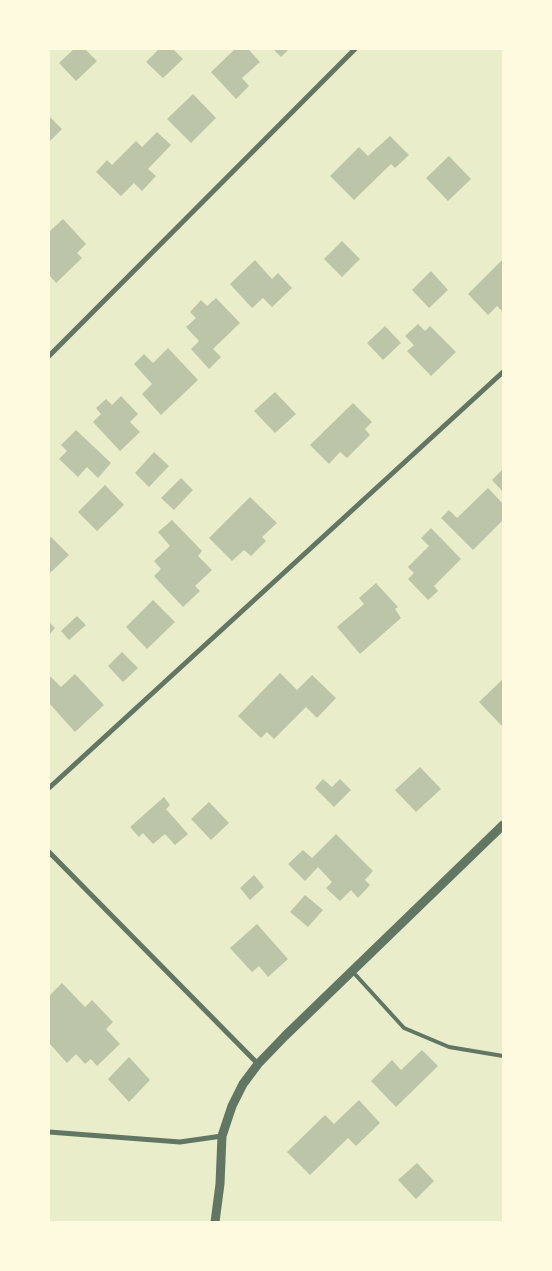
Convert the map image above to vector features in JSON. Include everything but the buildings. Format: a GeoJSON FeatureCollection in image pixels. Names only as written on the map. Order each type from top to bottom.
{"type":"FeatureCollection","features":[{"type":"Feature","properties":{"kind":"street"},"geometry":{"type":"LineString","coordinates":[[49,356],[355,49]]}},
{"type":"Feature","properties":{"kind":"street"},"geometry":{"type":"LineString","coordinates":[[49,788],[503,372]]}},
{"type":"Feature","properties":{"kind":"street"},"geometry":{"type":"LineString","coordinates":[[216,1222],[222,1136],[236,1098],[258,1064],[352,970],[503,825]]}},
{"type":"Feature","properties":{"kind":"street"},"geometry":{"type":"LineString","coordinates":[[49,852],[258,1064]]}},
{"type":"Feature","properties":{"kind":"street"},"geometry":{"type":"LineString","coordinates":[[49,1132],[180,1142],[222,1136]]}},
{"type":"Feature","properties":{"kind":"lane"},"geometry":{"type":"LineString","coordinates":[[352,970],[404,1028],[449,1047],[503,1056]]}}]}
